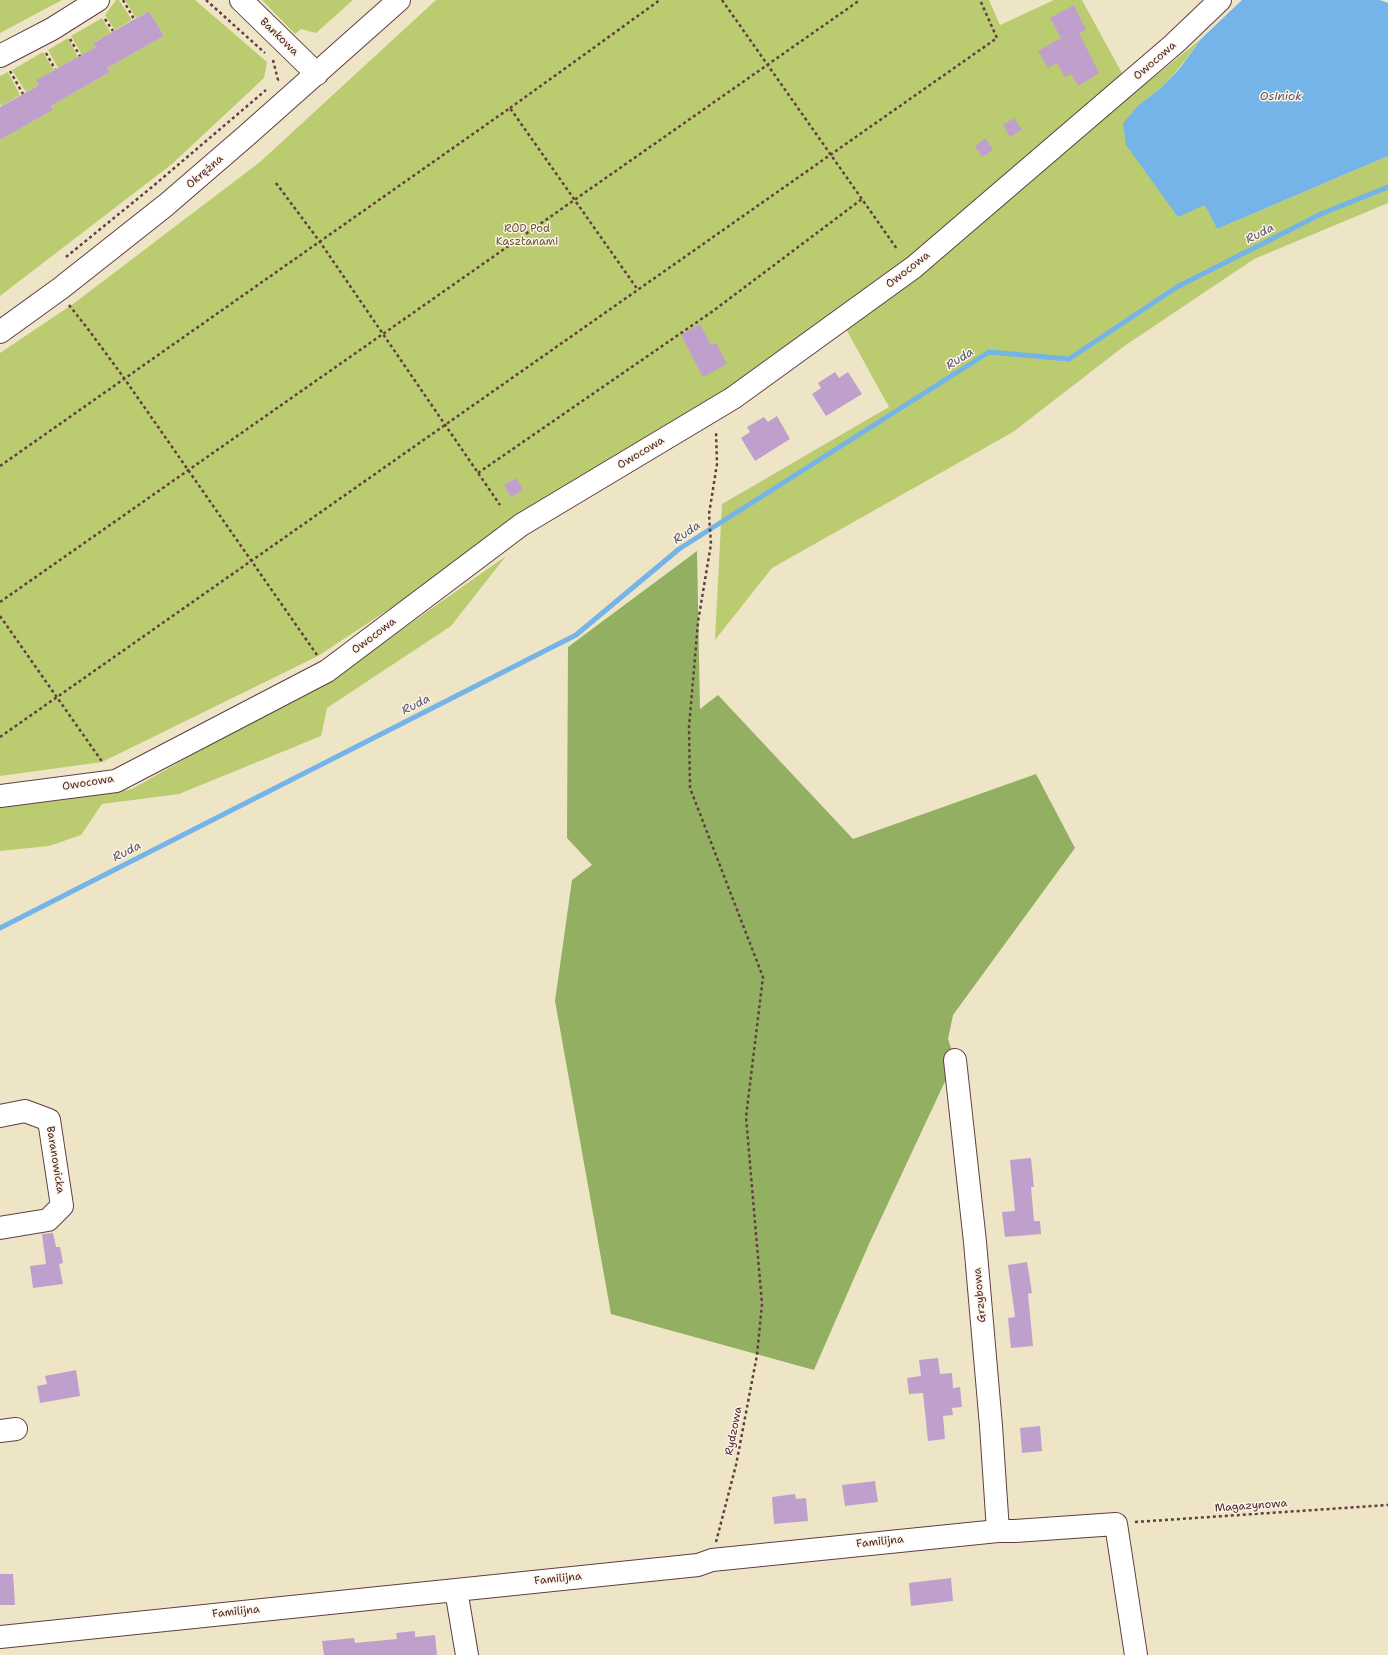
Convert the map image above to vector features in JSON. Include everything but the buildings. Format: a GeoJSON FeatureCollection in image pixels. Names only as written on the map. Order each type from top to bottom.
{"type":"FeatureCollection","features":[{"type":"Feature","properties":{"kind":"street","name":"Bankowa"},"geometry":{"type":"LineString","coordinates":[[241,0],[282,54],[317,74]]}},
{"type":"Feature","properties":{"kind":"street","name":"Okrężna"},"geometry":{"type":"LineString","coordinates":[[0,332],[61,288],[166,205],[400,0]]}},
{"type":"Feature","properties":{"kind":"street","name":"Owocowa"},"geometry":{"type":"LineString","coordinates":[[0,796],[116,781],[327,671],[521,525],[733,398],[914,267],[1174,44],[1220,0]]}},
{"type":"Feature","properties":{"kind":"street"},"geometry":{"type":"LineString","coordinates":[[4,62],[52,29],[100,7]]}},
{"type":"Feature","properties":{"kind":"street","name":"Grzybowa"},"geometry":{"type":"LineString","coordinates":[[955,1060],[977,1265],[991,1426],[998,1530]]}},
{"type":"Feature","properties":{"kind":"street","name":"Baranowicka"},"geometry":{"type":"LineString","coordinates":[[0,1116],[25,1111],[49,1120],[62,1206],[48,1220],[0,1228]]}},
{"type":"Feature","properties":{"kind":"street"},"geometry":{"type":"LineString","coordinates":[[1116,1524],[1136,1655]]}},
{"type":"Feature","properties":{"kind":"street","name":"Familijna"},"geometry":{"type":"LineString","coordinates":[[0,1636],[698,1565],[712,1560],[998,1530],[1014,1531],[1116,1524]]}},
{"type":"Feature","properties":{"kind":"street"},"geometry":{"type":"LineString","coordinates":[[456,1590],[467,1655]]}},
{"type":"Feature","properties":{"kind":"path"},"geometry":{"type":"LineString","coordinates":[[123,0],[134,19]]}},
{"type":"Feature","properties":{"kind":"path"},"geometry":{"type":"LineString","coordinates":[[65,258],[152,187],[278,80],[282,54],[206,0]]}},
{"type":"Feature","properties":{"kind":"path"},"geometry":{"type":"LineString","coordinates":[[0,466],[510,108],[660,0]]}},
{"type":"Feature","properties":{"kind":"path"},"geometry":{"type":"LineString","coordinates":[[722,0],[897,249]]}},
{"type":"Feature","properties":{"kind":"path"},"geometry":{"type":"LineString","coordinates":[[0,602],[573,199],[860,0]]}},
{"type":"Feature","properties":{"kind":"path"},"geometry":{"type":"LineString","coordinates":[[0,737],[998,38],[980,0]]}},
{"type":"Feature","properties":{"kind":"path"},"geometry":{"type":"LineString","coordinates":[[100,7],[113,31]]}},
{"type":"Feature","properties":{"kind":"path"},"geometry":{"type":"LineString","coordinates":[[68,35],[80,56]]}},
{"type":"Feature","properties":{"kind":"path"},"geometry":{"type":"LineString","coordinates":[[44,49],[55,69]]}},
{"type":"Feature","properties":{"kind":"path"},"geometry":{"type":"LineString","coordinates":[[4,62],[23,94]]}},
{"type":"Feature","properties":{"kind":"path"},"geometry":{"type":"LineString","coordinates":[[510,108],[638,290]]}},
{"type":"Feature","properties":{"kind":"path"},"geometry":{"type":"LineString","coordinates":[[276,184],[320,242],[500,505]]}},
{"type":"Feature","properties":{"kind":"path"},"geometry":{"type":"LineString","coordinates":[[478,473],[713,311],[862,199]]}},
{"type":"Feature","properties":{"kind":"path"},"geometry":{"type":"LineString","coordinates":[[74,312],[124,378],[327,671]]}},
{"type":"Feature","properties":{"kind":"path","name":"Rydzowa"},"geometry":{"type":"LineString","coordinates":[[712,1560],[736,1465],[757,1355],[762,1304],[746,1117],[763,977],[690,788],[689,726],[698,622],[711,544],[709,514],[717,464],[716,429]]}},
{"type":"Feature","properties":{"kind":"path"},"geometry":{"type":"LineString","coordinates":[[0,616],[116,781]]}},
{"type":"Feature","properties":{"kind":"path","name":"Magazynowa"},"geometry":{"type":"LineString","coordinates":[[1116,1524],[1388,1505]]}},
{"type":"Feature","properties":{"kind":"green space"},"geometry":{"type":"Polygon","coordinates":[[[0,0],[62,0],[0,33],[0,0]]]}},
{"type":"Feature","properties":{"kind":"green space"},"geometry":{"type":"Polygon","coordinates":[[[116,0],[119,0],[132,20],[115,30],[105,15],[116,0]]]}},
{"type":"Feature","properties":{"kind":"green space"},"geometry":{"type":"Polygon","coordinates":[[[125,0],[195,0],[267,62],[264,78],[172,164],[0,296],[0,140],[53,110],[51,106],[110,72],[107,68],[164,36],[149,11],[136,18],[125,0]]]}},
{"type":"Feature","properties":{"kind":"green space"},"geometry":{"type":"Polygon","coordinates":[[[262,0],[353,0],[316,33],[301,29],[295,34],[262,0]]]}},
{"type":"Feature","properties":{"kind":"green space","name":"ROD Pod Kasztanami"},"geometry":{"type":"Polygon","coordinates":[[[436,0],[989,0],[1000,25],[1054,0],[1082,0],[1123,75],[936,237],[735,384],[502,525],[412,594],[318,656],[102,762],[0,776],[0,353],[73,304],[260,162],[436,0]]]}},
{"type":"Feature","properties":{"kind":"green space"},"geometry":{"type":"Polygon","coordinates":[[[102,18],[111,33],[94,42],[96,47],[82,55],[71,36],[102,18]]]}},
{"type":"Feature","properties":{"kind":"green space"},"geometry":{"type":"Polygon","coordinates":[[[68,38],[78,57],[58,68],[48,50],[68,38]]]}},
{"type":"Feature","properties":{"kind":"green space"},"geometry":{"type":"Polygon","coordinates":[[[1201,39],[1179,68],[1162,87],[1140,104],[1189,211],[1205,204],[1217,229],[1388,156],[1388,203],[1254,259],[1123,347],[1013,432],[772,568],[715,640],[722,504],[889,407],[846,329],[910,284],[1091,128],[1201,39]]]}},
{"type":"Feature","properties":{"kind":"green space"},"geometry":{"type":"Polygon","coordinates":[[[43,52],[54,70],[37,80],[39,85],[26,92],[12,70],[43,52]]]}},
{"type":"Feature","properties":{"kind":"green space"},"geometry":{"type":"Polygon","coordinates":[[[8,72],[20,95],[1,106],[0,76],[8,72]]]}},
{"type":"Feature","properties":{"kind":"green space"},"geometry":{"type":"Polygon","coordinates":[[[697,551],[700,709],[718,695],[853,839],[1036,774],[1075,848],[953,1015],[948,1039],[955,1060],[869,1244],[814,1370],[611,1314],[555,1001],[572,880],[592,865],[567,838],[568,647],[697,551]]]}},
{"type":"Feature","properties":{"kind":"green space"},"geometry":{"type":"Polygon","coordinates":[[[506,556],[451,626],[327,708],[321,736],[179,794],[102,804],[81,835],[49,846],[0,851],[0,808],[132,789],[356,662],[506,556]]]}},
{"type":"Feature","properties":{"kind":"water","name":"Osiniok"},"geometry":{"type":"Polygon","coordinates":[[[1242,0],[1380,0],[1388,3],[1388,156],[1217,229],[1205,205],[1178,217],[1126,145],[1123,123],[1140,104],[1162,87],[1180,68],[1201,39],[1242,0]]]}},
{"type":"Feature","properties":{"kind":"waterway","name":"Ruda"},"geometry":{"type":"LineString","coordinates":[[0,928],[576,635],[679,549],[989,352],[1069,359],[1177,287],[1321,214],[1388,187]]}}]}
